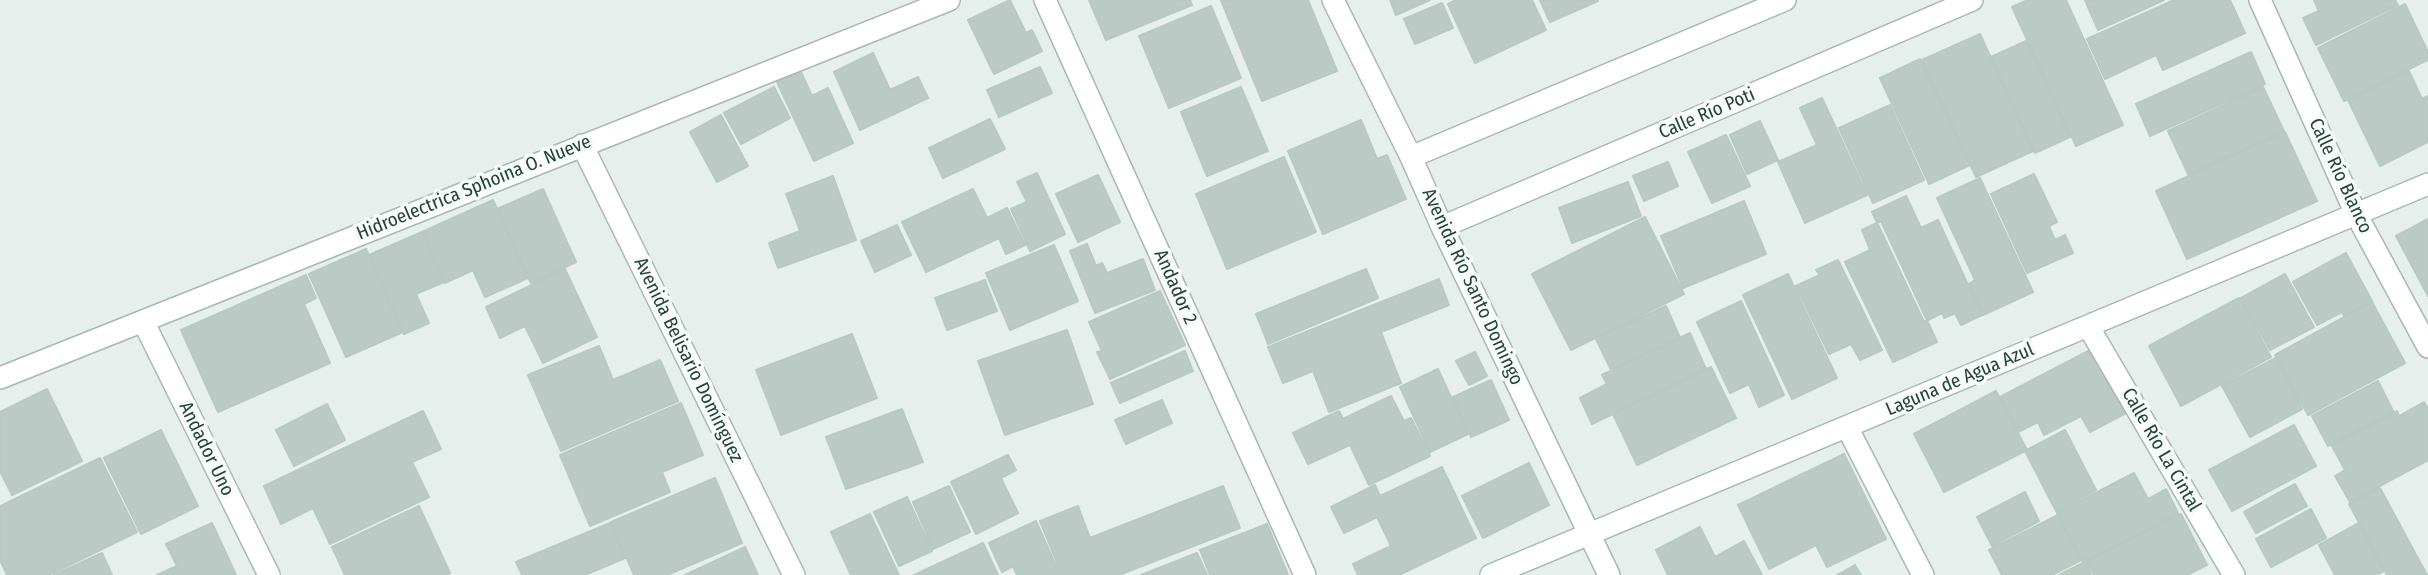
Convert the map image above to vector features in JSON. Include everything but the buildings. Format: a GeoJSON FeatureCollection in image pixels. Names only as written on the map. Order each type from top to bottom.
{"type":"FeatureCollection","features":[{"type":"Feature","properties":{"kind":"street","name":"Hidroelectrica Sphoina O. Nueve"},"geometry":{"type":"LineString","coordinates":[[0,378],[144,323],[949,0]]}},
{"type":"Feature","properties":{"kind":"street","name":"Andador 2"},"geometry":{"type":"LineString","coordinates":[[1045,0],[1306,575]]}},
{"type":"Feature","properties":{"kind":"street","name":"Avenida Río Santo Domingo"},"geometry":{"type":"LineString","coordinates":[[1333,0],[1411,157],[1609,575]]}},
{"type":"Feature","properties":{"kind":"street"},"geometry":{"type":"LineString","coordinates":[[1411,157],[1785,0]]}},
{"type":"Feature","properties":{"kind":"street","name":"Calle Río Poti"},"geometry":{"type":"LineString","coordinates":[[1442,227],[1972,0]]}},
{"type":"Feature","properties":{"kind":"street","name":"Calle Río Blanco"},"geometry":{"type":"LineString","coordinates":[[2260,0],[2356,214],[2428,347]]}},
{"type":"Feature","properties":{"kind":"street","name":"Avenida Belisario Domínguez"},"geometry":{"type":"LineString","coordinates":[[582,145],[794,575]]}},
{"type":"Feature","properties":{"kind":"street","name":"Laguna de Agua Azul"},"geometry":{"type":"LineString","coordinates":[[1491,575],[2428,184]]}},
{"type":"Feature","properties":{"kind":"street","name":"Andador Uno"},"geometry":{"type":"LineString","coordinates":[[144,323],[269,575]]}},
{"type":"Feature","properties":{"kind":"street","name":"Calle Río La Cintal"},"geometry":{"type":"LineString","coordinates":[[2088,326],[2234,575]]}},
{"type":"Feature","properties":{"kind":"street"},"geometry":{"type":"LineString","coordinates":[[1847,427],[1923,575]]}}]}
